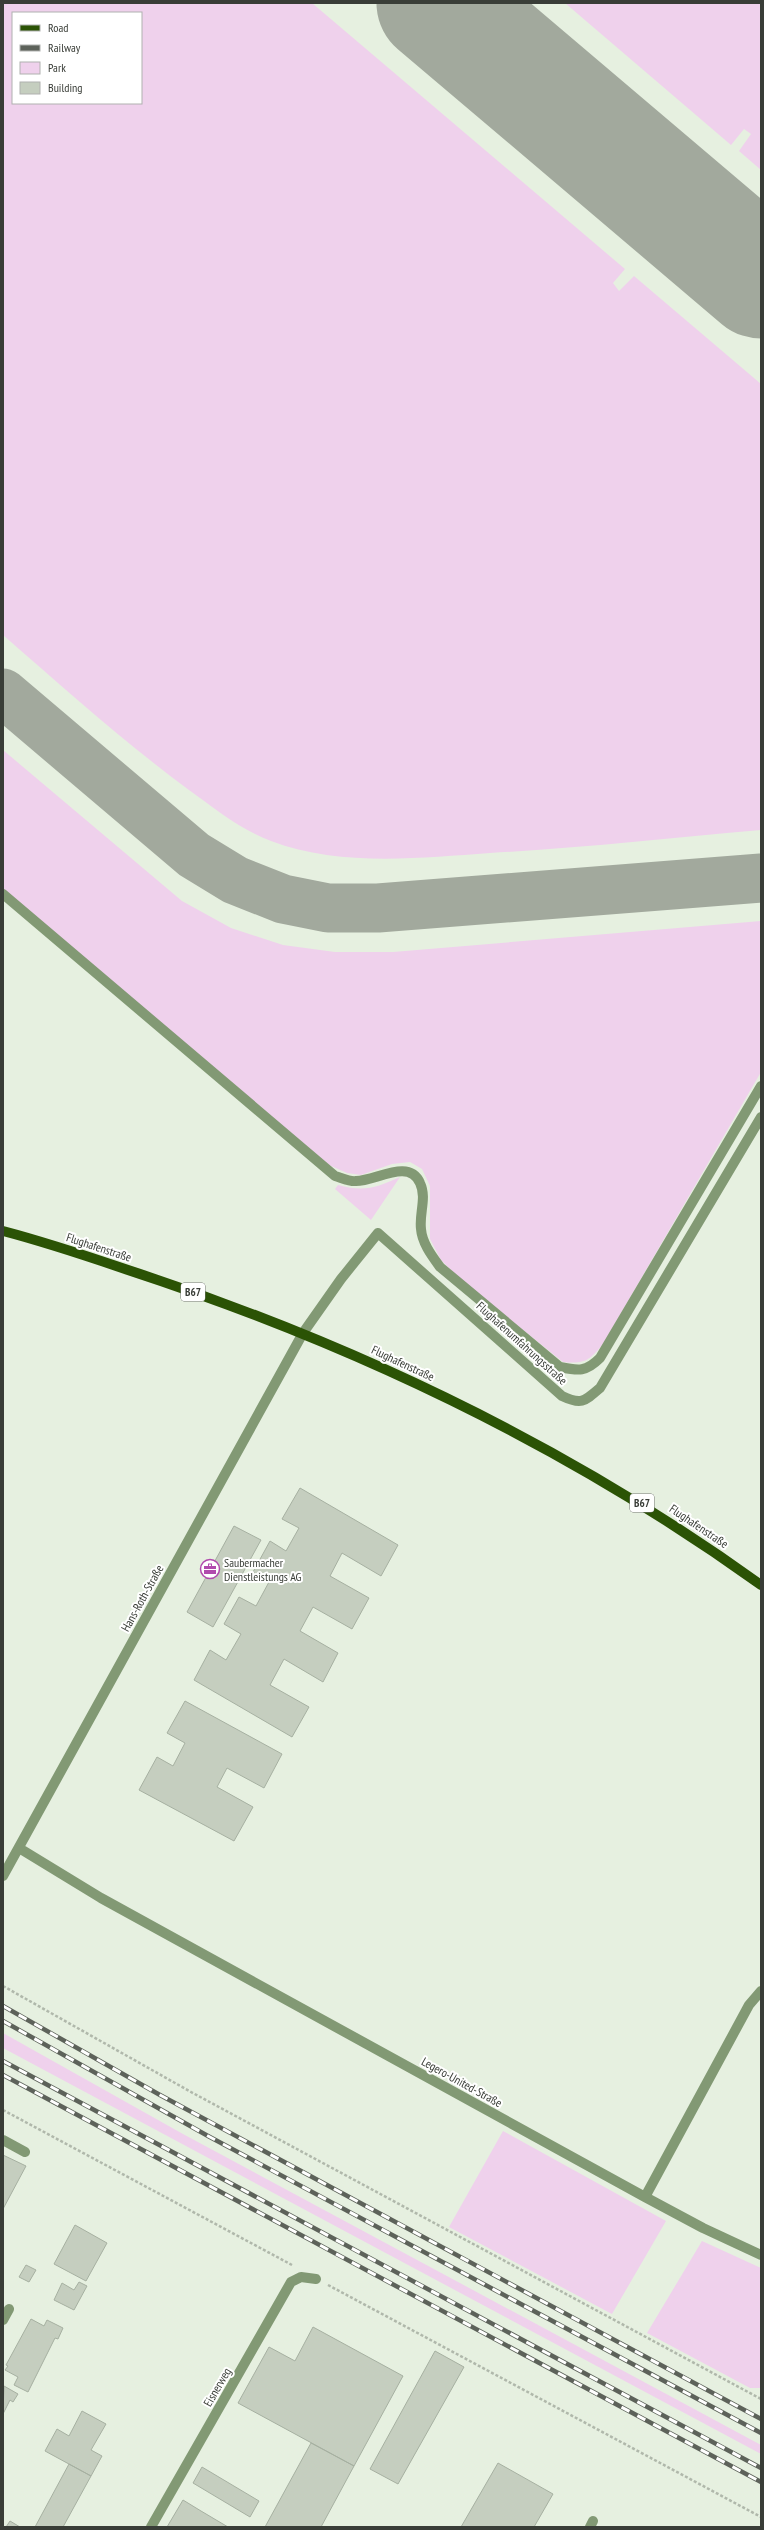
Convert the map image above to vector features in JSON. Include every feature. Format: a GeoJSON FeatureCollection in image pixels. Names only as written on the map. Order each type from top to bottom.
{"type":"FeatureCollection","features":[{"type":"Feature","properties":{"kind":"main road","name":"Flughafenstraße"},"geometry":{"type":"LineString","coordinates":[[3,1231],[156,1279],[303,1332],[449,1399],[567,1460],[683,1530],[761,1584]]}},
{"type":"Feature","properties":{"kind":"street"},"geometry":{"type":"LineString","coordinates":[[3,894],[335,1176],[355,1182],[379,1178],[400,1170],[409,1178],[419,1181],[424,1192],[421,1230],[429,1252],[440,1268],[560,1367],[577,1371],[590,1368],[600,1358],[761,1086]]}},
{"type":"Feature","properties":{"kind":"street","name":"Flughafenumfahrungsstraße"},"geometry":{"type":"LineString","coordinates":[[303,1332],[341,1279],[378,1233],[562,1396],[575,1402],[586,1401],[600,1388],[761,1117]]}},
{"type":"Feature","properties":{"kind":"street","name":"Hans-Roth-Straße"},"geometry":{"type":"LineString","coordinates":[[3,1876],[303,1332]]}},
{"type":"Feature","properties":{"kind":"street","name":"Legero-United-Straße"},"geometry":{"type":"LineString","coordinates":[[19,1848],[154,1927],[645,2197],[703,2228],[761,2255]]}},
{"type":"Feature","properties":{"kind":"street"},"geometry":{"type":"LineString","coordinates":[[645,2197],[749,2005],[761,1991]]}},
{"type":"Feature","properties":{"kind":"street"},"geometry":{"type":"LineString","coordinates":[[3,2140],[25,2152]]}},
{"type":"Feature","properties":{"kind":"street","name":"Eisnerweg"},"geometry":{"type":"LineString","coordinates":[[152,2527],[291,2282],[301,2277],[316,2279]]}},
{"type":"Feature","properties":{"kind":"street"},"geometry":{"type":"LineString","coordinates":[[3,2320],[9,2309]]}},
{"type":"Feature","properties":{"kind":"path"},"geometry":{"type":"LineString","coordinates":[[3,1986],[210,2103],[761,2399]]}},
{"type":"Feature","properties":{"kind":"path"},"geometry":{"type":"LineString","coordinates":[[3,2110],[761,2517]]}},
{"type":"Feature","properties":{"kind":"green space"},"geometry":{"type":"Polygon","coordinates":[[[3,3],[312,3],[625,269],[613,283],[619,291],[634,276],[761,384],[761,830],[626,843],[435,857],[379,859],[324,855],[271,841],[249,831],[228,818],[165,772],[72,695],[3,635],[3,3]]]}},
{"type":"Feature","properties":{"kind":"green space"},"geometry":{"type":"Polygon","coordinates":[[[565,3],[761,3],[761,170],[739,151],[751,134],[744,129],[731,145],[565,3]]]}},
{"type":"Feature","properties":{"kind":"green space"},"geometry":{"type":"Polygon","coordinates":[[[3,750],[182,901],[231,928],[283,945],[335,952],[393,952],[761,921],[761,1072],[603,1344],[590,1358],[582,1362],[563,1362],[463,1282],[441,1260],[430,1239],[430,1186],[422,1169],[410,1162],[392,1164],[361,1175],[347,1173],[329,1165],[3,889],[3,750]]]}},
{"type":"Feature","properties":{"kind":"green space"},"geometry":{"type":"Polygon","coordinates":[[[400,1177],[371,1220],[335,1189],[338,1185],[355,1188],[370,1188],[400,1177]]]}},
{"type":"Feature","properties":{"kind":"green space"},"geometry":{"type":"Polygon","coordinates":[[[3,2033],[183,2134],[761,2445],[761,2454],[3,2048],[3,2033]]]}},
{"type":"Feature","properties":{"kind":"green space"},"geometry":{"type":"Polygon","coordinates":[[[503,2131],[666,2221],[612,2314],[449,2227],[503,2131]]]}},
{"type":"Feature","properties":{"kind":"green space"},"geometry":{"type":"Polygon","coordinates":[[[702,2241],[761,2268],[761,2388],[750,2388],[647,2333],[702,2241]]]}},
{"type":"Feature","properties":{"kind":"building"},"geometry":{"type":"Polygon","coordinates":[[[300,1488],[398,1545],[381,1576],[342,1553],[330,1576],[369,1598],[352,1629],[313,1607],[300,1631],[338,1653],[323,1682],[284,1659],[270,1685],[309,1707],[292,1737],[194,1680],[210,1650],[226,1660],[241,1634],[224,1624],[239,1597],[256,1606],[269,1582],[253,1572],[270,1541],[286,1551],[299,1528],[282,1519],[300,1488]]]}},
{"type":"Feature","properties":{"kind":"building"},"geometry":{"type":"Polygon","coordinates":[[[234,1526],[261,1540],[213,1627],[187,1612],[234,1526]]]}},
{"type":"Feature","properties":{"kind":"building"},"geometry":{"type":"Polygon","coordinates":[[[185,1701],[282,1754],[264,1788],[227,1768],[217,1787],[253,1807],[234,1841],[139,1790],[157,1757],[173,1766],[185,1743],[167,1733],[185,1701]]]}},
{"type":"Feature","properties":{"kind":"building"},"geometry":{"type":"Polygon","coordinates":[[[3,2155],[26,2166],[3,2209],[3,2155]]]}},
{"type":"Feature","properties":{"kind":"building"},"geometry":{"type":"Polygon","coordinates":[[[75,2225],[107,2243],[86,2281],[54,2264],[75,2225]]]}},
{"type":"Feature","properties":{"kind":"building"},"geometry":{"type":"Polygon","coordinates":[[[26,2265],[36,2270],[29,2282],[19,2277],[26,2265]]]}},
{"type":"Feature","properties":{"kind":"building"},"geometry":{"type":"Polygon","coordinates":[[[79,2282],[87,2286],[74,2310],[54,2300],[62,2283],[74,2290],[79,2282]]]}},
{"type":"Feature","properties":{"kind":"building"},"geometry":{"type":"Polygon","coordinates":[[[31,2319],[44,2326],[47,2320],[63,2328],[58,2339],[55,2338],[28,2392],[14,2385],[18,2377],[5,2370],[8,2366],[6,2365],[31,2319]]]}},
{"type":"Feature","properties":{"kind":"building"},"geometry":{"type":"Polygon","coordinates":[[[313,2327],[403,2376],[354,2466],[238,2403],[269,2347],[295,2361],[313,2327]]]}},
{"type":"Feature","properties":{"kind":"building"},"geometry":{"type":"Polygon","coordinates":[[[435,2351],[464,2367],[398,2484],[370,2469],[435,2351]]]}},
{"type":"Feature","properties":{"kind":"building"},"geometry":{"type":"Polygon","coordinates":[[[4,2386],[18,2394],[13,2402],[10,2400],[3,2414],[4,2386]]]}},
{"type":"Feature","properties":{"kind":"building"},"geometry":{"type":"Polygon","coordinates":[[[82,2411],[106,2424],[91,2450],[102,2456],[91,2476],[45,2451],[57,2429],[69,2436],[82,2411]]]}},
{"type":"Feature","properties":{"kind":"building"},"geometry":{"type":"Polygon","coordinates":[[[311,2443],[354,2466],[321,2527],[265,2527],[311,2443]]]}},
{"type":"Feature","properties":{"kind":"building"},"geometry":{"type":"Polygon","coordinates":[[[498,2463],[553,2494],[534,2527],[461,2527],[498,2463]]]}},
{"type":"Feature","properties":{"kind":"building"},"geometry":{"type":"Polygon","coordinates":[[[69,2464],[91,2476],[63,2527],[35,2527],[69,2464]]]}},
{"type":"Feature","properties":{"kind":"building"},"geometry":{"type":"Polygon","coordinates":[[[202,2467],[259,2501],[250,2517],[193,2483],[202,2467]]]}},
{"type":"Feature","properties":{"kind":"building"},"geometry":{"type":"Polygon","coordinates":[[[183,2500],[201,2511],[228,2527],[167,2527],[183,2500]]]}},
{"type":"Feature","properties":{"kind":"building"},"geometry":{"type":"Polygon","coordinates":[[[10,2521],[20,2527],[6,2527],[10,2521]]]}},
{"type":"Feature","properties":{"kind":"taxiway"},"geometry":{"type":"LineString","coordinates":[[3,693],[194,855],[235,880],[283,899],[328,908],[378,908],[761,878]]}},
{"type":"Feature","properties":{"kind":"runway"},"geometry":{"type":"LineString","coordinates":[[437,3],[761,278]]}},
{"type":"Feature","properties":{"kind":"railway"},"geometry":{"type":"LineString","coordinates":[[3,2006],[160,2095],[761,2419]]}},
{"type":"Feature","properties":{"kind":"railway"},"geometry":{"type":"LineString","coordinates":[[3,2021],[208,2136],[761,2433]]}},
{"type":"Feature","properties":{"kind":"railway"},"geometry":{"type":"LineString","coordinates":[[3,2061],[761,2468]]}},
{"type":"Feature","properties":{"kind":"railway"},"geometry":{"type":"LineString","coordinates":[[3,2075],[761,2482]]}},
{"type":"Feature","properties":{"kind":"place","name":"Saubermacher Dienstleistungs AG"},"geometry":{"type":"Point","coordinates":[210,1569]}}]}
